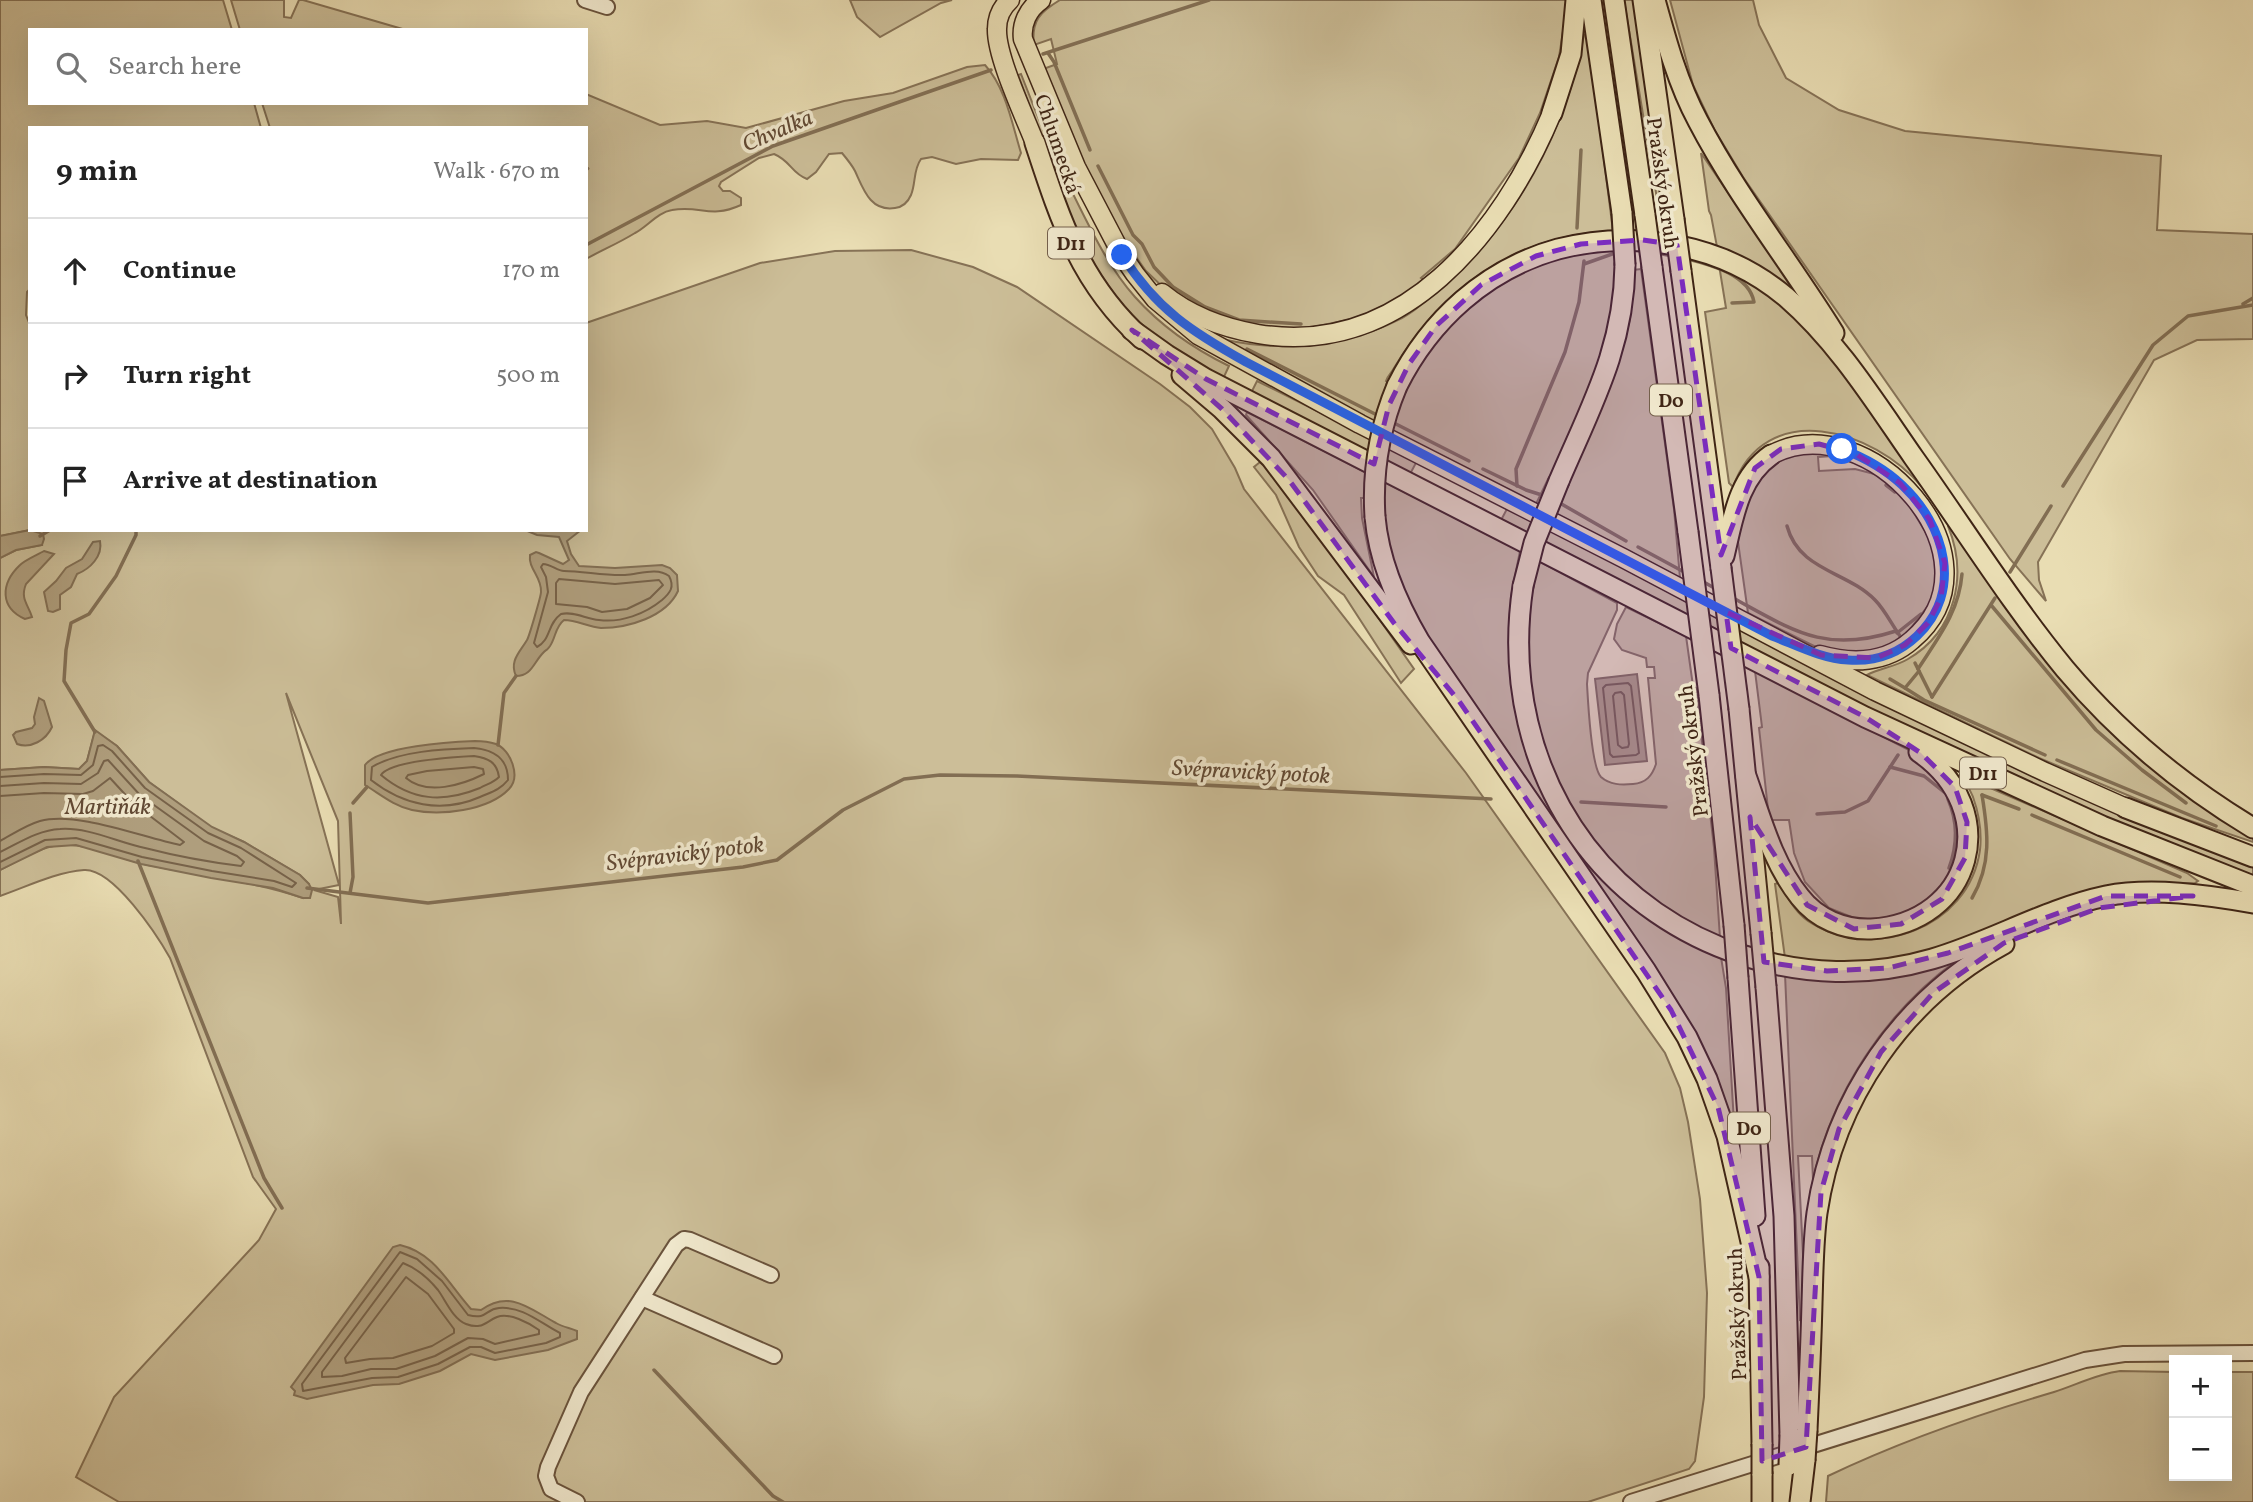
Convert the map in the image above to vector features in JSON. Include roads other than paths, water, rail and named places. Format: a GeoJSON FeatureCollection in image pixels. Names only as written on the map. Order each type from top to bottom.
{"type":"FeatureCollection","features":[{"type":"Feature","properties":{"kind":"highway"},"geometry":{"type":"LineString","coordinates":[[1552,113],[1571,54],[1576,0]]}},
{"type":"Feature","properties":{"kind":"highway"},"geometry":{"type":"LineString","coordinates":[[1591,0],[1622,214],[1624,301],[1612,353],[1594,404],[1534,543],[1523,586],[1518,643],[1522,696],[1532,741],[1555,798],[1589,850],[1620,883],[1656,912],[1709,943],[1743,956],[1794,968],[1873,970],[1934,958],[1979,943],[2069,906],[2132,893],[2253,903]]}},
{"type":"Feature","properties":{"kind":"highway","name":"Pražský okruh"},"geometry":{"type":"LineString","coordinates":[[1614,0],[1688,532],[1734,925],[1759,1277],[1762,1502]]}},
{"type":"Feature","properties":{"kind":"highway","name":"Pražský okruh"},"geometry":{"type":"LineString","coordinates":[[1643,0],[1721,555],[1746,776],[1783,1195],[1798,1433],[1797,1463],[1789,1502]]}},
{"type":"Feature","properties":{"kind":"highway"},"geometry":{"type":"LineString","coordinates":[[1655,0],[1697,120],[1732,180],[1811,295],[1884,415]]}},
{"type":"Feature","properties":{"kind":"highway","name":"Chlumecká"},"geometry":{"type":"LineString","coordinates":[[1035,143],[1064,229],[1077,257],[1098,289],[1132,330]]}},
{"type":"Feature","properties":{"kind":"highway"},"geometry":{"type":"LineString","coordinates":[[1759,1277],[1727,1136],[1713,1093],[1694,1050],[1650,977],[1424,649],[1398,602],[1382,557],[1375,517],[1374,480],[1384,421],[1397,386],[1417,351],[1436,326],[1469,295],[1494,276],[1529,259],[1566,247],[1597,242],[1643,240],[1666,242],[1706,253],[1772,286],[1827,339],[1884,415],[2036,631],[2094,702],[2175,775],[2253,828]]}},
{"type":"Feature","properties":{"kind":"highway"},"geometry":{"type":"LineString","coordinates":[[1132,330],[1222,409],[1271,458],[1310,506],[1394,623],[1460,701]]}},
{"type":"Feature","properties":{"kind":"highway","name":"D11"},"geometry":{"type":"LineString","coordinates":[[1132,330],[1206,379],[1865,717],[2102,826],[2253,886]]}},
{"type":"Feature","properties":{"kind":"highway"},"geometry":{"type":"LineString","coordinates":[[1721,555],[1744,486],[1755,468],[1771,455]]}},
{"type":"Feature","properties":{"kind":"highway"},"geometry":{"type":"LineString","coordinates":[[1746,776],[1776,860],[1807,905],[1834,923],[1854,929],[1889,927],[1913,919],[1942,899],[1961,870],[1968,834],[1965,809],[1955,787],[1940,768],[1865,717]]}},
{"type":"Feature","properties":{"kind":"highway"},"geometry":{"type":"LineString","coordinates":[[2126,808],[2253,857]]}},
{"type":"Feature","properties":{"kind":"highway"},"geometry":{"type":"LineString","coordinates":[[1798,1433],[1821,1192],[1832,1150],[1844,1119],[1881,1052],[1908,1018],[1939,988],[1964,968],[2004,943],[2061,919],[2099,908],[2156,898],[2193,896]]}},
{"type":"Feature","properties":{"kind":"highway"},"geometry":{"type":"LineString","coordinates":[[1797,1463],[1800,1502]]}},
{"type":"Feature","properties":{"kind":"main road","name":"Chlumecká"},"geometry":{"type":"LineString","coordinates":[[1010,0],[1003,6],[998,17],[997,36],[1000,51],[1035,143]]}},
{"type":"Feature","properties":{"kind":"main road","name":"Chlumecká"},"geometry":{"type":"LineString","coordinates":[[1041,0],[1027,17],[1023,39],[1058,127],[1110,232]]}},
{"type":"Feature","properties":{"kind":"main road"},"geometry":{"type":"LineString","coordinates":[[1110,232],[1137,268],[1158,290],[1208,321],[1254,334],[1291,338],[1352,328],[1388,315],[1410,302],[1465,253],[1492,221],[1518,183],[1552,113]]}},
{"type":"Feature","properties":{"kind":"main road"},"geometry":{"type":"LineString","coordinates":[[1110,232],[1135,274],[1150,293],[1198,335],[1360,424],[1933,720],[2126,808]]}},
{"type":"Feature","properties":{"kind":"main road"},"geometry":{"type":"LineString","coordinates":[[1771,455],[1799,444],[1830,445],[1856,454],[1891,476],[1917,500],[1930,520],[1940,542],[1945,572],[1941,598],[1928,623],[1905,645],[1887,655],[1858,660],[1836,659],[1772,636]]}},
{"type":"Feature","properties":{"kind":"street"},"geometry":{"type":"LineString","coordinates":[[585,0],[607,7]]}},
{"type":"Feature","properties":{"kind":"street"},"geometry":{"type":"LineString","coordinates":[[577,1502],[551,1489],[546,1476],[548,1467],[581,1392],[676,1245],[684,1239],[690,1240],[771,1275]]}},
{"type":"Feature","properties":{"kind":"street"},"geometry":{"type":"LineString","coordinates":[[642,1298],[774,1356]]}},
{"type":"Feature","properties":{"kind":"street"},"geometry":{"type":"LineString","coordinates":[[1631,1502],[2085,1360],[2124,1354],[2253,1353]]}},
{"type":"Feature","properties":{"kind":"water"},"geometry":{"type":"Polygon","coordinates":[[[28,530],[43,534],[44,539],[42,545],[16,550],[0,558],[0,536],[28,530]]]}},
{"type":"Feature","properties":{"kind":"water"},"geometry":{"type":"Polygon","coordinates":[[[530,532],[578,532],[567,541],[579,566],[615,568],[662,565],[670,568],[677,575],[678,591],[665,608],[645,619],[623,626],[601,628],[564,620],[550,646],[531,669],[516,676],[515,661],[528,637],[541,592],[530,555],[536,552],[563,564],[569,560],[559,537],[530,532]]]}},
{"type":"Feature","properties":{"kind":"water"},"geometry":{"type":"Polygon","coordinates":[[[100,541],[100,552],[94,561],[77,574],[71,587],[60,595],[60,609],[48,611],[44,592],[66,568],[82,559],[93,542],[100,541]]]}},
{"type":"Feature","properties":{"kind":"water"},"geometry":{"type":"Polygon","coordinates":[[[44,551],[54,554],[26,584],[24,598],[32,617],[25,619],[11,609],[7,602],[6,588],[13,572],[20,565],[44,551]]]}},
{"type":"Feature","properties":{"kind":"water"},"geometry":{"type":"Polygon","coordinates":[[[1637,674],[1647,761],[1605,765],[1595,679],[1637,674]]]}},
{"type":"Feature","properties":{"kind":"water"},"geometry":{"type":"Polygon","coordinates":[[[39,698],[44,701],[52,727],[38,742],[17,744],[13,735],[32,728],[35,724],[39,698]]]}},
{"type":"Feature","properties":{"kind":"water","name":"Martiňák"},"geometry":{"type":"Polygon","coordinates":[[[95,730],[117,746],[149,782],[212,827],[244,842],[300,875],[312,890],[310,898],[273,888],[141,864],[76,845],[47,847],[0,870],[0,770],[44,767],[79,769],[87,761],[95,730]]]}},
{"type":"Feature","properties":{"kind":"water"},"geometry":{"type":"Polygon","coordinates":[[[475,741],[501,747],[513,764],[513,784],[489,802],[463,810],[423,812],[399,806],[365,785],[365,765],[385,753],[416,746],[475,741]]]}},
{"type":"Feature","properties":{"kind":"water"},"geometry":{"type":"Polygon","coordinates":[[[400,1245],[432,1262],[471,1309],[481,1310],[501,1301],[520,1303],[577,1331],[577,1339],[548,1350],[495,1360],[471,1354],[440,1371],[399,1384],[373,1385],[307,1399],[294,1395],[295,1391],[291,1387],[393,1247],[400,1245]]]}},
{"type":"Feature","properties":{"kind":"waterway","name":"Chvalka"},"geometry":{"type":"LineString","coordinates":[[1043,54],[1209,0]]}},
{"type":"Feature","properties":{"kind":"waterway"},"geometry":{"type":"LineString","coordinates":[[1048,53],[1090,150]]}},
{"type":"Feature","properties":{"kind":"waterway","name":"Chvalka"},"geometry":{"type":"LineString","coordinates":[[588,244],[773,146],[991,70]]}},
{"type":"Feature","properties":{"kind":"waterway"},"geometry":{"type":"LineString","coordinates":[[1577,228],[1581,150]]}},
{"type":"Feature","properties":{"kind":"waterway"},"geometry":{"type":"LineString","coordinates":[[1098,166],[1133,235],[1142,244],[1154,267],[1173,287],[1205,307],[1239,320],[1301,324]]}},
{"type":"Feature","properties":{"kind":"waterway"},"geometry":{"type":"LineString","coordinates":[[1584,264],[1618,252]]}},
{"type":"Feature","properties":{"kind":"waterway"},"geometry":{"type":"LineString","coordinates":[[1657,253],[1673,256]]}},
{"type":"Feature","properties":{"kind":"waterway"},"geometry":{"type":"LineString","coordinates":[[1688,259],[1708,264],[1737,278],[1751,293],[1754,302],[1732,303]]}},
{"type":"Feature","properties":{"kind":"waterway"},"geometry":{"type":"LineString","coordinates":[[1517,486],[1516,469],[1565,352],[1579,302],[1584,261]]}},
{"type":"Feature","properties":{"kind":"waterway"},"geometry":{"type":"LineString","coordinates":[[2243,304],[2253,298]]}},
{"type":"Feature","properties":{"kind":"waterway","name":"Svépravický potok"},"geometry":{"type":"LineString","coordinates":[[2063,486],[2153,345],[2188,316],[2253,305]]}},
{"type":"Feature","properties":{"kind":"waterway"},"geometry":{"type":"LineString","coordinates":[[1247,349],[1379,416]]}},
{"type":"Feature","properties":{"kind":"waterway"},"geometry":{"type":"LineString","coordinates":[[1392,422],[1469,461]]}},
{"type":"Feature","properties":{"kind":"waterway"},"geometry":{"type":"LineString","coordinates":[[1483,469],[1545,496]]}},
{"type":"Feature","properties":{"kind":"waterway"},"geometry":{"type":"LineString","coordinates":[[1886,485],[1895,492]]}},
{"type":"Feature","properties":{"kind":"waterway"},"geometry":{"type":"LineString","coordinates":[[1558,502],[1626,541]]}},
{"type":"Feature","properties":{"kind":"waterway","name":"Svépravický potok"},"geometry":{"type":"LineString","coordinates":[[2010,572],[2051,506]]}},
{"type":"Feature","properties":{"kind":"waterway"},"geometry":{"type":"LineString","coordinates":[[1787,526],[1793,541],[1813,562],[1864,590],[1879,604],[1900,636]]}},
{"type":"Feature","properties":{"kind":"waterway","name":"Chvalka"},"geometry":{"type":"LineString","coordinates":[[40,536],[47,532]]}},
{"type":"Feature","properties":{"kind":"waterway"},"geometry":{"type":"LineString","coordinates":[[95,732],[64,681],[71,623],[89,614],[116,576],[136,532]]}},
{"type":"Feature","properties":{"kind":"waterway"},"geometry":{"type":"LineString","coordinates":[[1638,547],[1686,573]]}},
{"type":"Feature","properties":{"kind":"waterway"},"geometry":{"type":"LineString","coordinates":[[1918,669],[1952,613],[1962,574]]}},
{"type":"Feature","properties":{"kind":"waterway"},"geometry":{"type":"LineString","coordinates":[[1702,581],[1716,589]]}},
{"type":"Feature","properties":{"kind":"waterway"},"geometry":{"type":"LineString","coordinates":[[1733,598],[1811,636],[1849,640],[1871,638],[1896,631]]}},
{"type":"Feature","properties":{"kind":"waterway","name":"Svépravický potok"},"geometry":{"type":"LineString","coordinates":[[1932,697],[1995,598]]}},
{"type":"Feature","properties":{"kind":"waterway"},"geometry":{"type":"LineString","coordinates":[[1991,605],[2096,730],[2186,803]]}},
{"type":"Feature","properties":{"kind":"waterway"},"geometry":{"type":"LineString","coordinates":[[1897,633],[1921,614]]}},
{"type":"Feature","properties":{"kind":"waterway"},"geometry":{"type":"LineString","coordinates":[[1915,663],[1932,697]]}},
{"type":"Feature","properties":{"kind":"waterway"},"geometry":{"type":"LineString","coordinates":[[1919,671],[1905,688],[1924,700],[2045,755]]}},
{"type":"Feature","properties":{"kind":"waterway"},"geometry":{"type":"LineString","coordinates":[[498,745],[504,693],[516,676]]}},
{"type":"Feature","properties":{"kind":"waterway"},"geometry":{"type":"LineString","coordinates":[[1890,679],[1905,688]]}},
{"type":"Feature","properties":{"kind":"waterway","name":"Svépravický potok"},"geometry":{"type":"LineString","coordinates":[[1817,814],[1845,812],[1868,801],[1898,755]]}},
{"type":"Feature","properties":{"kind":"waterway"},"geometry":{"type":"LineString","coordinates":[[2057,760],[2216,826]]}},
{"type":"Feature","properties":{"kind":"waterway"},"geometry":{"type":"LineString","coordinates":[[1890,767],[1924,776],[1944,792]]}},
{"type":"Feature","properties":{"kind":"waterway","name":"Svépravický potok"},"geometry":{"type":"LineString","coordinates":[[307,888],[428,903],[743,867],[777,860],[843,810],[904,779],[940,775],[1017,776],[1491,799]]}},
{"type":"Feature","properties":{"kind":"waterway"},"geometry":{"type":"LineString","coordinates":[[353,803],[367,787]]}},
{"type":"Feature","properties":{"kind":"waterway"},"geometry":{"type":"LineString","coordinates":[[1982,795],[2019,809]]}},
{"type":"Feature","properties":{"kind":"waterway"},"geometry":{"type":"LineString","coordinates":[[1972,898],[1986,860],[1987,834],[1982,795]]}},
{"type":"Feature","properties":{"kind":"waterway"},"geometry":{"type":"LineString","coordinates":[[1948,799],[1956,833],[1949,868]]}},
{"type":"Feature","properties":{"kind":"waterway","name":"Svépravický potok"},"geometry":{"type":"LineString","coordinates":[[1581,802],[1666,807]]}},
{"type":"Feature","properties":{"kind":"waterway"},"geometry":{"type":"LineString","coordinates":[[350,813],[353,877],[350,893]]}},
{"type":"Feature","properties":{"kind":"waterway"},"geometry":{"type":"LineString","coordinates":[[2032,815],[2180,877]]}},
{"type":"Feature","properties":{"kind":"waterway"},"geometry":{"type":"LineString","coordinates":[[138,861],[264,1178],[282,1208]]}},
{"type":"Feature","properties":{"kind":"waterway"},"geometry":{"type":"LineString","coordinates":[[654,1370],[773,1496],[783,1502]]}}]}
